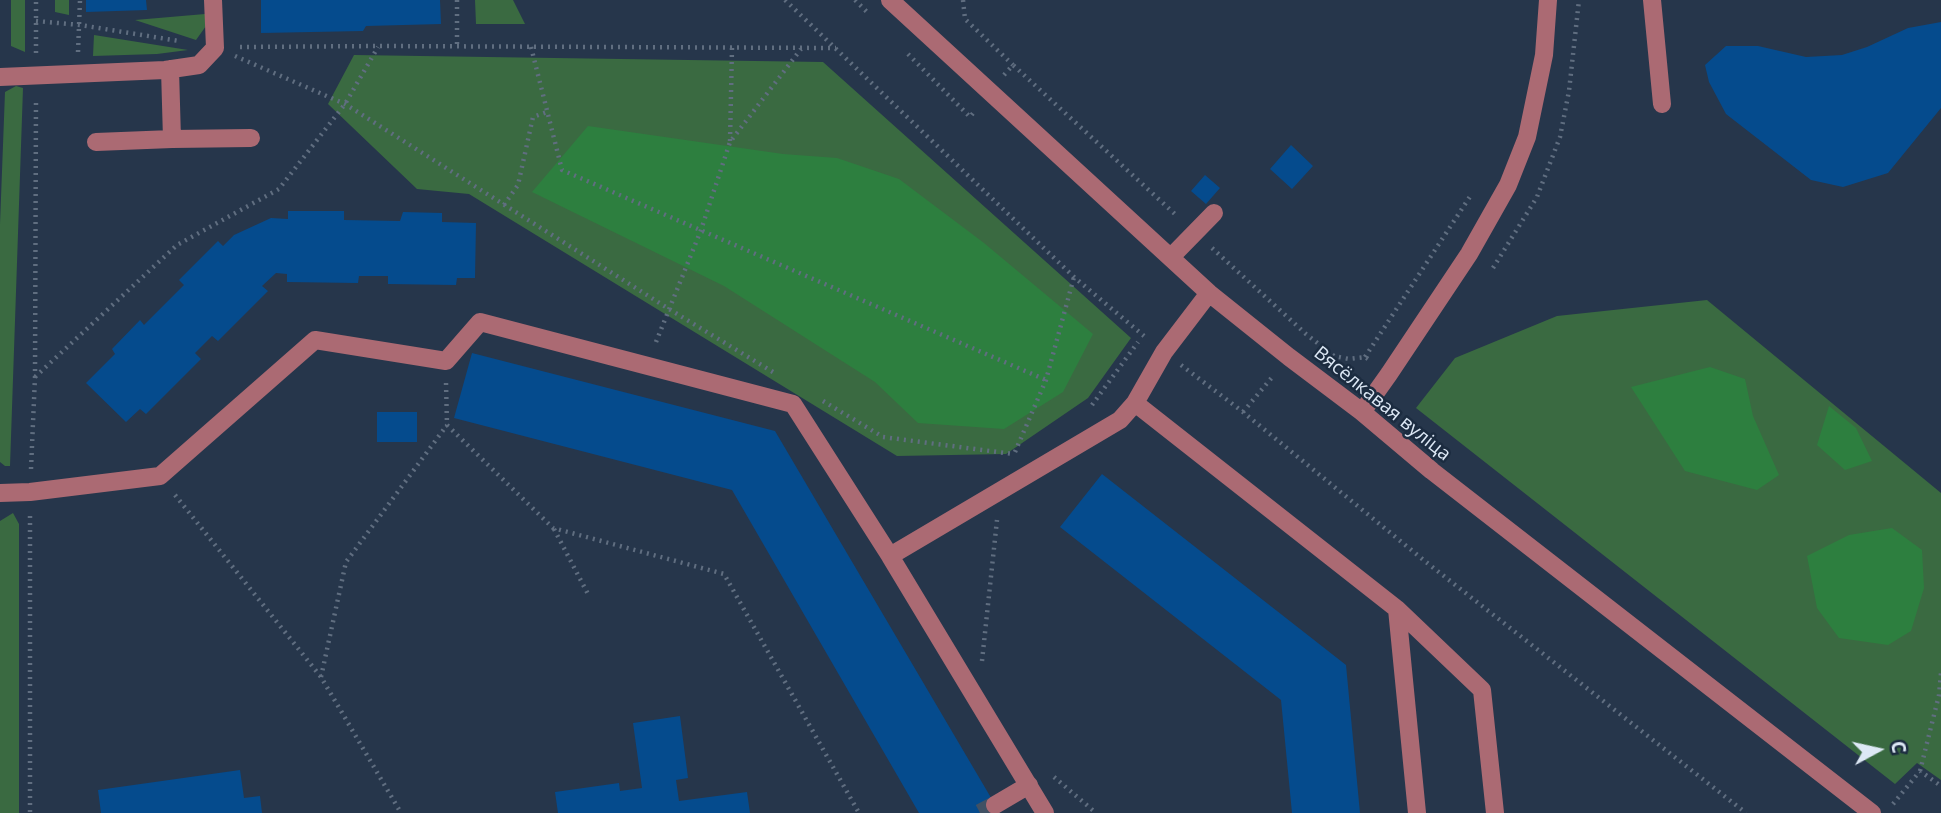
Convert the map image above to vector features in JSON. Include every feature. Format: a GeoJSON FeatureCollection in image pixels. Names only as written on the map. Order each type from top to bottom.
{"type":"FeatureCollection","features":[{"type":"Feature","properties":{"kind":"street"},"geometry":{"type":"LineString","coordinates":[[0,77],[170,69],[199,65],[215,48],[213,0]]}},
{"type":"Feature","properties":{"kind":"street","name":"Вясёлкавая вуліца"},"geometry":{"type":"LineString","coordinates":[[890,0],[1209,293],[1362,412],[1432,471],[1871,813]]}},
{"type":"Feature","properties":{"kind":"street"},"geometry":{"type":"LineString","coordinates":[[1362,412],[1469,254],[1508,186],[1527,137],[1544,55],[1548,0]]}},
{"type":"Feature","properties":{"kind":"street"},"geometry":{"type":"LineString","coordinates":[[1651,0],[1662,104]]}},
{"type":"Feature","properties":{"kind":"street"},"geometry":{"type":"LineString","coordinates":[[170,69],[172,139]]}},
{"type":"Feature","properties":{"kind":"street"},"geometry":{"type":"LineString","coordinates":[[96,142],[251,138]]}},
{"type":"Feature","properties":{"kind":"street"},"geometry":{"type":"LineString","coordinates":[[1171,257],[1214,213]]}},
{"type":"Feature","properties":{"kind":"street"},"geometry":{"type":"LineString","coordinates":[[890,556],[1120,420],[1135,403],[1164,352],[1209,293]]}},
{"type":"Feature","properties":{"kind":"street"},"geometry":{"type":"LineString","coordinates":[[0,494],[160,476],[315,340],[446,361],[480,322],[793,404],[890,556],[1045,813]]}},
{"type":"Feature","properties":{"kind":"street"},"geometry":{"type":"LineString","coordinates":[[1135,403],[1397,609],[1482,690],[1495,813]]}},
{"type":"Feature","properties":{"kind":"street"},"geometry":{"type":"LineString","coordinates":[[1397,609],[1417,813]]}},
{"type":"Feature","properties":{"kind":"street"},"geometry":{"type":"LineString","coordinates":[[995,805],[1029,785]]}},
{"type":"Feature","properties":{"kind":"path"},"geometry":{"type":"LineString","coordinates":[[30,813],[30,492],[35,377],[36,0]]}},
{"type":"Feature","properties":{"kind":"path"},"geometry":{"type":"LineString","coordinates":[[77,74],[80,0]]}},
{"type":"Feature","properties":{"kind":"path"},"geometry":{"type":"LineString","coordinates":[[457,0],[457,46]]}},
{"type":"Feature","properties":{"kind":"path"},"geometry":{"type":"LineString","coordinates":[[785,0],[1074,277],[1426,562],[1746,813]]}},
{"type":"Feature","properties":{"kind":"path"},"geometry":{"type":"LineString","coordinates":[[855,0],[874,20]]}},
{"type":"Feature","properties":{"kind":"path"},"geometry":{"type":"LineString","coordinates":[[963,0],[965,19],[1306,334],[1334,356],[1349,359],[1365,357],[1389,374]]}},
{"type":"Feature","properties":{"kind":"path"},"geometry":{"type":"LineString","coordinates":[[1492,269],[1537,197],[1560,137],[1569,91],[1579,0]]}},
{"type":"Feature","properties":{"kind":"path"},"geometry":{"type":"LineString","coordinates":[[36,20],[215,48],[837,48]]}},
{"type":"Feature","properties":{"kind":"path"},"geometry":{"type":"LineString","coordinates":[[35,377],[177,245],[279,188],[345,104],[379,46]]}},
{"type":"Feature","properties":{"kind":"path"},"geometry":{"type":"LineString","coordinates":[[531,47],[562,170],[1046,380]]}},
{"type":"Feature","properties":{"kind":"path"},"geometry":{"type":"LineString","coordinates":[[215,48],[345,104],[669,309],[776,373]]}},
{"type":"Feature","properties":{"kind":"path"},"geometry":{"type":"LineString","coordinates":[[646,366],[701,230],[730,142],[732,48]]}},
{"type":"Feature","properties":{"kind":"path"},"geometry":{"type":"LineString","coordinates":[[730,142],[802,48]]}},
{"type":"Feature","properties":{"kind":"path"},"geometry":{"type":"LineString","coordinates":[[903,49],[970,117],[1013,65]]}},
{"type":"Feature","properties":{"kind":"path"},"geometry":{"type":"LineString","coordinates":[[504,205],[518,185],[533,117],[547,112]]}},
{"type":"Feature","properties":{"kind":"path"},"geometry":{"type":"LineString","coordinates":[[1365,357],[1474,190]]}},
{"type":"Feature","properties":{"kind":"path"},"geometry":{"type":"LineString","coordinates":[[981,666],[1000,490],[1046,380],[1074,277]]}},
{"type":"Feature","properties":{"kind":"path"},"geometry":{"type":"LineString","coordinates":[[1083,411],[1094,404],[1143,335]]}},
{"type":"Feature","properties":{"kind":"path"},"geometry":{"type":"LineString","coordinates":[[321,677],[346,562],[447,425],[446,361]]}},
{"type":"Feature","properties":{"kind":"path"},"geometry":{"type":"LineString","coordinates":[[812,395],[883,438],[1014,454],[1026,447]]}},
{"type":"Feature","properties":{"kind":"path"},"geometry":{"type":"LineString","coordinates":[[447,425],[553,528],[589,596]]}},
{"type":"Feature","properties":{"kind":"path"},"geometry":{"type":"LineString","coordinates":[[160,476],[321,677],[401,813]]}},
{"type":"Feature","properties":{"kind":"path"},"geometry":{"type":"LineString","coordinates":[[553,528],[724,574],[859,813]]}},
{"type":"Feature","properties":{"kind":"path"},"geometry":{"type":"LineString","coordinates":[[1886,813],[1920,771],[1939,695],[1941,673]]}},
{"type":"Feature","properties":{"kind":"path"},"geometry":{"type":"LineString","coordinates":[[1920,771],[1941,786]]}},
{"type":"Feature","properties":{"kind":"path"},"geometry":{"type":"LineString","coordinates":[[1051,774],[1096,813]]}},
{"type":"Feature","properties":{"kind":"green space"},"geometry":{"type":"Polygon","coordinates":[[[11,0],[25,0],[25,52],[11,46],[11,0]]]}},
{"type":"Feature","properties":{"kind":"green space"},"geometry":{"type":"Polygon","coordinates":[[[55,0],[69,0],[69,15],[55,12],[55,0]]]}},
{"type":"Feature","properties":{"kind":"green space"},"geometry":{"type":"Polygon","coordinates":[[[475,0],[513,0],[525,24],[476,24],[475,0]]]}},
{"type":"Feature","properties":{"kind":"green space"},"geometry":{"type":"Polygon","coordinates":[[[205,14],[206,26],[196,40],[135,20],[205,14]]]}},
{"type":"Feature","properties":{"kind":"green space"},"geometry":{"type":"Polygon","coordinates":[[[94,35],[188,50],[93,56],[94,35]]]}},
{"type":"Feature","properties":{"kind":"green space"},"geometry":{"type":"Polygon","coordinates":[[[354,55],[823,62],[1131,338],[1088,398],[1006,454],[897,456],[469,194],[417,189],[328,104],[354,55]]]}},
{"type":"Feature","properties":{"kind":"green space"},"geometry":{"type":"Polygon","coordinates":[[[16,86],[23,88],[10,466],[5,466],[0,462],[0,224],[5,92],[16,86]]]}},
{"type":"Feature","properties":{"kind":"green space"},"geometry":{"type":"Polygon","coordinates":[[[588,126],[783,154],[837,158],[899,179],[984,243],[1093,334],[1063,392],[1004,429],[918,423],[875,382],[724,286],[532,192],[588,126]]]}},
{"type":"Feature","properties":{"kind":"green space"},"geometry":{"type":"Polygon","coordinates":[[[1707,300],[1941,493],[1941,780],[1917,763],[1895,784],[1416,408],[1455,358],[1557,316],[1707,300]]]}},
{"type":"Feature","properties":{"kind":"green space"},"geometry":{"type":"Polygon","coordinates":[[[1710,367],[1745,379],[1753,416],[1779,475],[1757,490],[1685,471],[1631,387],[1710,367]]]}},
{"type":"Feature","properties":{"kind":"green space"},"geometry":{"type":"Polygon","coordinates":[[[1829,406],[1856,428],[1872,461],[1845,470],[1817,445],[1829,406]]]}},
{"type":"Feature","properties":{"kind":"green space"},"geometry":{"type":"Polygon","coordinates":[[[13,513],[19,524],[19,813],[0,813],[0,521],[13,513]]]}},
{"type":"Feature","properties":{"kind":"green space"},"geometry":{"type":"Polygon","coordinates":[[[1892,528],[1922,550],[1924,588],[1911,631],[1888,645],[1839,638],[1817,608],[1807,556],[1849,535],[1892,528]]]}},
{"type":"Feature","properties":{"kind":"building"},"geometry":{"type":"Polygon","coordinates":[[[86,0],[146,0],[147,10],[86,12],[86,0]]]}},
{"type":"Feature","properties":{"kind":"building"},"geometry":{"type":"Polygon","coordinates":[[[261,0],[440,0],[441,24],[366,26],[363,31],[261,33],[261,0]]]}},
{"type":"Feature","properties":{"kind":"building"},"geometry":{"type":"Polygon","coordinates":[[[1941,22],[1941,108],[1888,173],[1843,187],[1811,180],[1726,114],[1709,82],[1705,65],[1726,46],[1758,46],[1806,57],[1842,55],[1908,28],[1941,22]]]}},
{"type":"Feature","properties":{"kind":"building"},"geometry":{"type":"Polygon","coordinates":[[[1291,145],[1313,166],[1292,189],[1270,169],[1291,145]]]}},
{"type":"Feature","properties":{"kind":"building"},"geometry":{"type":"Polygon","coordinates":[[[1205,175],[1220,188],[1206,204],[1191,191],[1205,175]]]}},
{"type":"Feature","properties":{"kind":"building"},"geometry":{"type":"Polygon","coordinates":[[[288,211],[344,211],[344,220],[400,221],[403,212],[442,213],[442,222],[476,223],[475,278],[457,278],[456,285],[388,284],[388,276],[359,276],[358,283],[287,282],[287,274],[276,273],[262,286],[268,291],[218,341],[212,336],[195,353],[201,359],[146,414],[140,409],[126,422],[86,383],[115,354],[112,349],[140,320],[144,325],[184,285],[179,280],[218,241],[223,246],[234,235],[271,218],[288,219],[288,211]]]}},
{"type":"Feature","properties":{"kind":"building"},"geometry":{"type":"Polygon","coordinates":[[[472,353],[775,431],[1000,813],[919,813],[732,490],[454,418],[472,353]]]}},
{"type":"Feature","properties":{"kind":"building"},"geometry":{"type":"Polygon","coordinates":[[[377,412],[417,412],[417,442],[377,442],[377,412]]]}},
{"type":"Feature","properties":{"kind":"building"},"geometry":{"type":"Polygon","coordinates":[[[1102,474],[1346,665],[1360,813],[1292,813],[1281,700],[1060,527],[1102,474]]]}},
{"type":"Feature","properties":{"kind":"building"},"geometry":{"type":"Polygon","coordinates":[[[680,716],[688,778],[676,780],[679,801],[747,792],[750,813],[558,813],[555,792],[619,783],[620,791],[642,788],[633,723],[680,716]]]}},
{"type":"Feature","properties":{"kind":"building"},"geometry":{"type":"Polygon","coordinates":[[[240,770],[244,798],[260,796],[262,813],[101,813],[98,790],[240,770]]]}},
{"type":"Feature","properties":{"kind":"tunnel"},"geometry":{"type":"LineString","coordinates":[[980,813],[995,805]]}}]}
